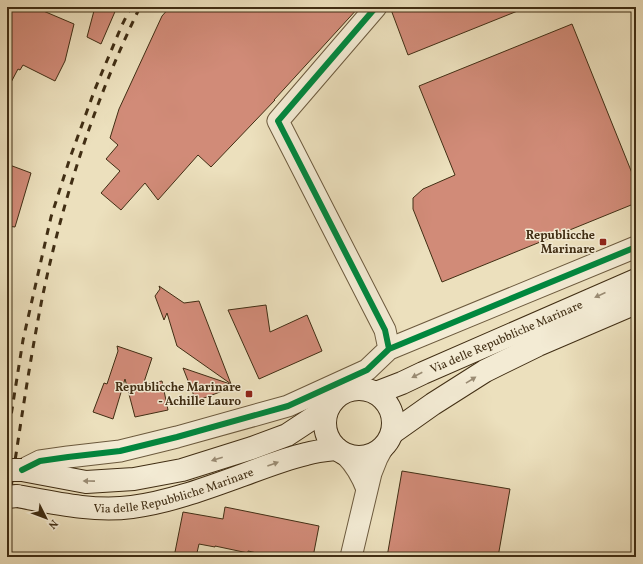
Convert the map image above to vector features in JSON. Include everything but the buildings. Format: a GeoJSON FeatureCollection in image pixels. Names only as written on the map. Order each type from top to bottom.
{"type":"FeatureCollection","features":[{"type":"Feature","properties":{"kind":"main road","name":"Via delle Repubbliche Marinare"},"geometry":{"type":"LineString","coordinates":[[14,470],[86,482],[134,479],[182,470],[252,448],[287,435],[328,408],[338,396],[349,390],[360,389],[376,393],[636,280]]}},
{"type":"Feature","properties":{"kind":"main road","name":"Via delle Repubbliche Marinare"},"geometry":{"type":"LineString","coordinates":[[12,497],[68,506],[94,508],[132,507],[197,491],[279,461],[307,454],[341,452],[352,457],[363,457],[374,454],[387,440],[433,404],[485,371],[538,344],[636,303]]}},
{"type":"Feature","properties":{"kind":"main road"},"geometry":{"type":"LineString","coordinates":[[376,393],[384,400],[390,410],[393,421],[387,440]]}},
{"type":"Feature","properties":{"kind":"main road"},"geometry":{"type":"LineString","coordinates":[[328,408],[325,419],[325,430],[329,441],[341,452]]}},
{"type":"Feature","properties":{"kind":"street"},"geometry":{"type":"LineString","coordinates":[[376,7],[278,121],[385,330],[388,349]]}},
{"type":"Feature","properties":{"kind":"street"},"geometry":{"type":"LineString","coordinates":[[14,470],[40,461],[120,451],[177,437],[288,406],[367,370],[388,349],[636,247]]}},
{"type":"Feature","properties":{"kind":"street"},"geometry":{"type":"LineString","coordinates":[[351,557],[371,473],[387,440]]}},
{"type":"Feature","properties":{"kind":"street"},"geometry":{"type":"LineString","coordinates":[[341,452],[354,463],[367,489]]}},
{"type":"Feature","properties":{"kind":"railway"},"geometry":{"type":"LineString","coordinates":[[7,441],[23,340],[51,217],[70,158],[95,89],[131,7]]}},
{"type":"Feature","properties":{"kind":"railway"},"geometry":{"type":"LineString","coordinates":[[7,514],[23,406],[50,261],[70,186],[95,113],[140,7]]}},
{"type":"Feature","properties":{"kind":"cycle path"},"geometry":{"type":"LineString","coordinates":[[376,7],[278,121],[385,330],[389,349]]}},
{"type":"Feature","properties":{"kind":"cycle path"},"geometry":{"type":"LineString","coordinates":[[22,470],[40,461],[120,451],[177,437],[288,406],[367,370],[389,349],[636,247]]}},
{"type":"Feature","properties":{"kind":"place","name":"Republicche Marinare"},"geometry":{"type":"Point","coordinates":[603,242]}},
{"type":"Feature","properties":{"kind":"place","name":"Republicche Marinare - Achille Lauro"},"geometry":{"type":"Point","coordinates":[249,394]}}]}
